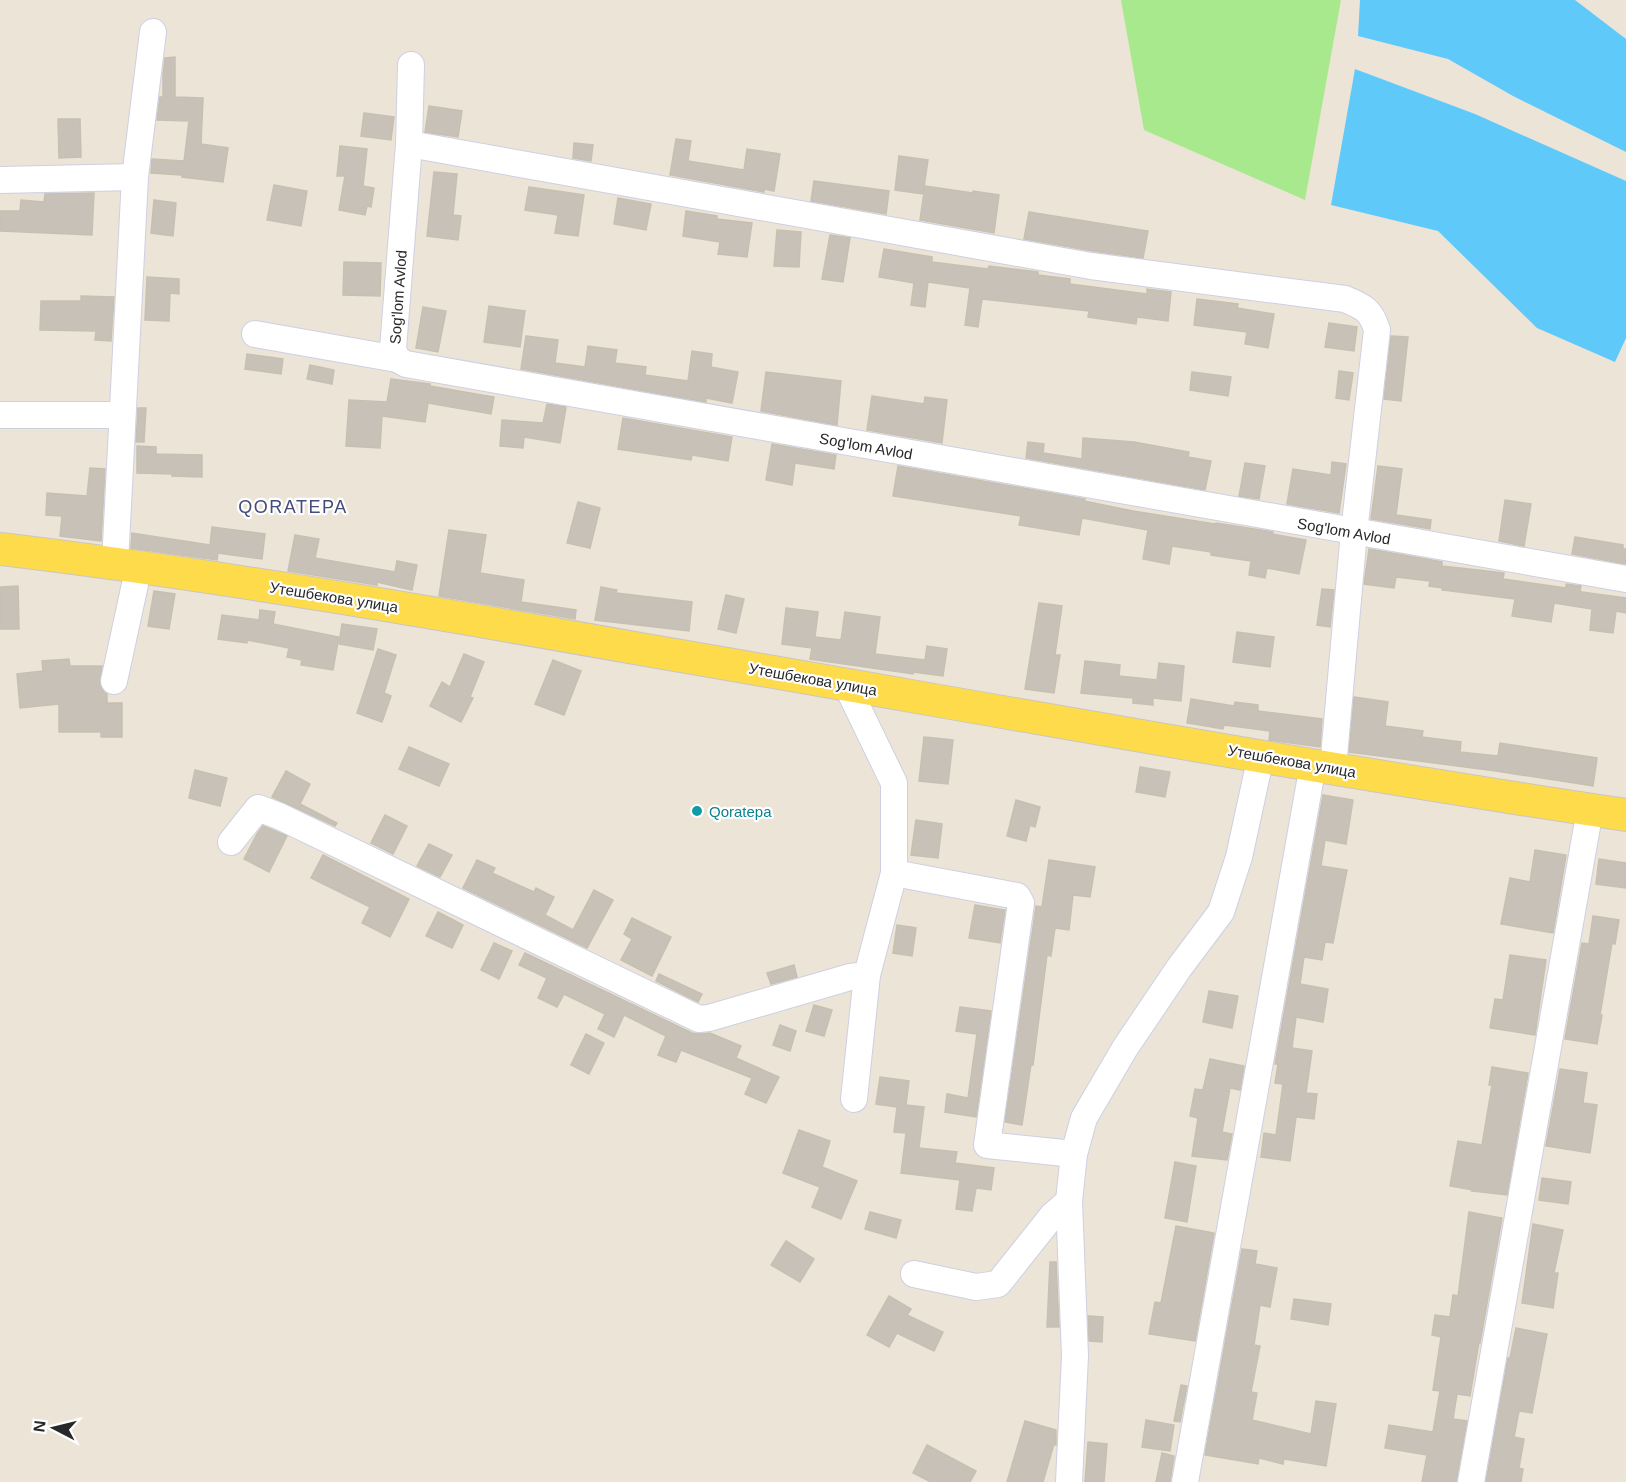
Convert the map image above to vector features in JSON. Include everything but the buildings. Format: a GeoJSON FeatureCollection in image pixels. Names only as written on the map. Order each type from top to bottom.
{"type":"FeatureCollection","features":[{"type":"Feature","properties":{"kind":"main road","name":"Утешбекова улица"},"geometry":{"type":"LineString","coordinates":[[0,549],[127,565],[399,607],[1323,767],[1626,815]]}},
{"type":"Feature","properties":{"kind":"street"},"geometry":{"type":"LineString","coordinates":[[114,681],[127,565],[122,415],[135,177],[153,32]]}},
{"type":"Feature","properties":{"kind":"street","name":"Sog'lom Avlod"},"geometry":{"type":"LineString","coordinates":[[411,65],[409,144],[393,349],[397,359],[406,364],[1626,579]]}},
{"type":"Feature","properties":{"kind":"street"},"geometry":{"type":"LineString","coordinates":[[409,144],[1091,266],[1345,299],[1360,305],[1373,316],[1377,330],[1354,532],[1323,767],[1185,1482]]}},
{"type":"Feature","properties":{"kind":"street"},"geometry":{"type":"LineString","coordinates":[[0,180],[135,177]]}},
{"type":"Feature","properties":{"kind":"street"},"geometry":{"type":"LineString","coordinates":[[255,334],[397,359]]}},
{"type":"Feature","properties":{"kind":"street"},"geometry":{"type":"LineString","coordinates":[[0,415],[122,415]]}},
{"type":"Feature","properties":{"kind":"street"},"geometry":{"type":"LineString","coordinates":[[846,684],[894,783],[894,873],[867,975],[854,1099]]}},
{"type":"Feature","properties":{"kind":"street"},"geometry":{"type":"LineString","coordinates":[[1069,1482],[1075,1356],[1069,1201],[1074,1154],[1084,1118],[1125,1048],[1179,968],[1221,912],[1239,857],[1261,756]]}},
{"type":"Feature","properties":{"kind":"street"},"geometry":{"type":"LineString","coordinates":[[231,842],[258,808],[699,1019],[867,975]]}},
{"type":"Feature","properties":{"kind":"street"},"geometry":{"type":"LineString","coordinates":[[1471,1482],[1590,810]]}},
{"type":"Feature","properties":{"kind":"street"},"geometry":{"type":"LineString","coordinates":[[894,873],[1017,896],[1021,903],[987,1145],[1074,1154]]}},
{"type":"Feature","properties":{"kind":"street"},"geometry":{"type":"LineString","coordinates":[[914,1274],[976,1287],[998,1284],[1052,1216],[1069,1201]]}},
{"type":"Feature","properties":{"kind":"green space"},"geometry":{"type":"Polygon","coordinates":[[[1121,0],[1341,0],[1305,200],[1144,130],[1121,0]]]}},
{"type":"Feature","properties":{"kind":"water"},"geometry":{"type":"Polygon","coordinates":[[[1360,0],[1575,0],[1626,39],[1626,152],[1513,96],[1448,59],[1358,36],[1360,0]]]}},
{"type":"Feature","properties":{"kind":"water"},"geometry":{"type":"Polygon","coordinates":[[[1355,69],[1475,114],[1626,181],[1626,338],[1615,362],[1537,328],[1438,231],[1331,205],[1355,69]]]}},
{"type":"Feature","properties":{"kind":"place","name":"Qoratepa"},"geometry":{"type":"Point","coordinates":[697,811]}},
{"type":"Feature","properties":{"kind":"district","name":"QORATEPA"},"geometry":{"type":"Point","coordinates":[293,507]}}]}
